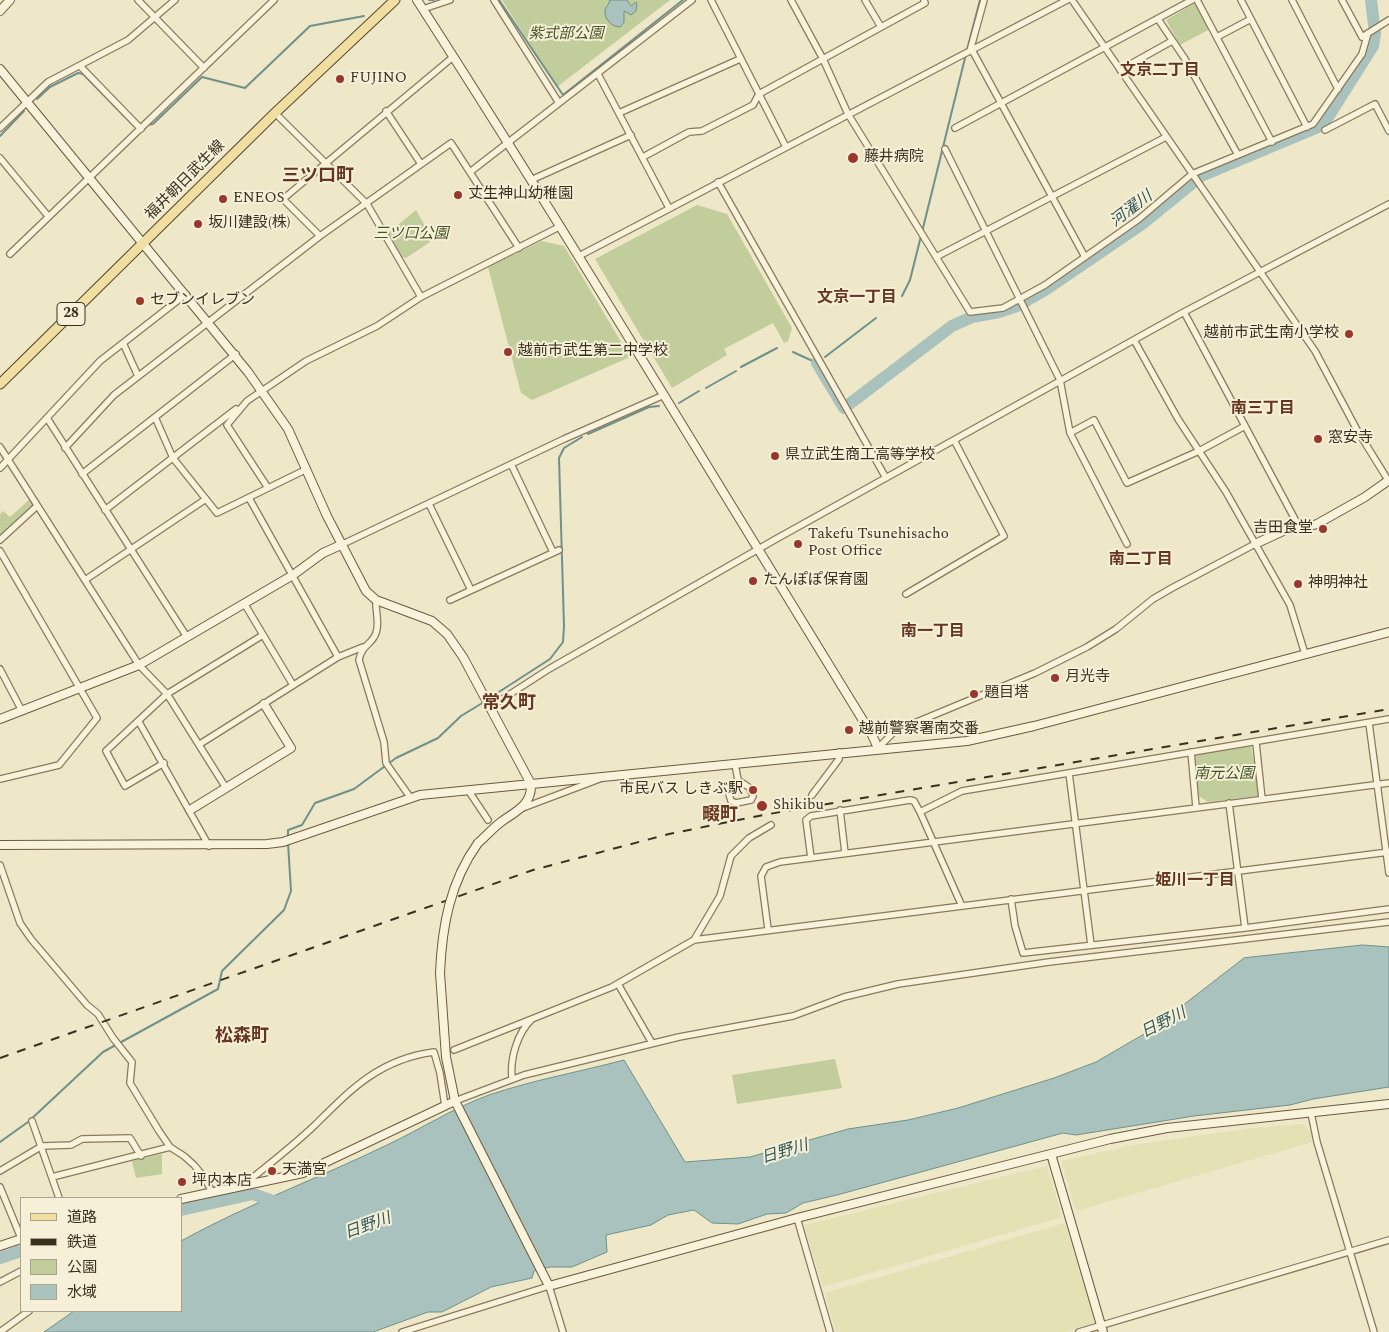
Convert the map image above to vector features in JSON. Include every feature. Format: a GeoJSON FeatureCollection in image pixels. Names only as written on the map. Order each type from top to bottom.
{"type":"FeatureCollection","features":[{"type":"Feature","properties":{"kind":"main road","name":"福井朝日武生線"},"geometry":{"type":"LineString","coordinates":[[0,384],[275,113],[395,0]]}},
{"type":"Feature","properties":{"kind":"street"},"geometry":{"type":"LineString","coordinates":[[0,11],[10,0]]}},
{"type":"Feature","properties":{"kind":"street"},"geometry":{"type":"LineString","coordinates":[[138,0],[204,68]]}},
{"type":"Feature","properties":{"kind":"street"},"geometry":{"type":"LineString","coordinates":[[0,128],[48,82],[128,40],[176,0]]}},
{"type":"Feature","properties":{"kind":"street"},"geometry":{"type":"LineString","coordinates":[[10,254],[274,0]]}},
{"type":"Feature","properties":{"kind":"street"},"geometry":{"type":"LineString","coordinates":[[417,0],[561,226],[757,550],[872,735],[878,748]]}},
{"type":"Feature","properties":{"kind":"street"},"geometry":{"type":"LineString","coordinates":[[423,9],[450,0]]}},
{"type":"Feature","properties":{"kind":"street"},"geometry":{"type":"LineString","coordinates":[[494,0],[559,103]]}},
{"type":"Feature","properties":{"kind":"street"},"geometry":{"type":"LineString","coordinates":[[470,172],[692,0]]}},
{"type":"Feature","properties":{"kind":"street"},"geometry":{"type":"LineString","coordinates":[[711,0],[786,147]]}},
{"type":"Feature","properties":{"kind":"street"},"geometry":{"type":"LineString","coordinates":[[790,0],[823,59],[848,114],[970,312],[1002,308],[1020,300],[1145,214],[1192,174],[1308,127],[1316,122],[1365,48],[1368,33]]}},
{"type":"Feature","properties":{"kind":"street"},"geometry":{"type":"LineString","coordinates":[[865,0],[881,27]]}},
{"type":"Feature","properties":{"kind":"street"},"geometry":{"type":"LineString","coordinates":[[643,156],[689,132],[702,131],[752,105],[759,94],[925,4],[924,0]]}},
{"type":"Feature","properties":{"kind":"street"},"geometry":{"type":"LineString","coordinates":[[984,0],[971,50],[1085,257]]}},
{"type":"Feature","properties":{"kind":"street"},"geometry":{"type":"LineString","coordinates":[[579,256],[1066,0]]}},
{"type":"Feature","properties":{"kind":"street"},"geometry":{"type":"LineString","coordinates":[[878,748],[895,731],[1035,673],[1102,639],[1172,588],[1255,544],[1298,525],[1310,526],[1317,524],[1389,480],[1357,430],[1322,363],[1072,0]]}},
{"type":"Feature","properties":{"kind":"street"},"geometry":{"type":"LineString","coordinates":[[955,128],[1192,0]]}},
{"type":"Feature","properties":{"kind":"street"},"geometry":{"type":"LineString","coordinates":[[1197,0],[1272,142]]}},
{"type":"Feature","properties":{"kind":"street"},"geometry":{"type":"LineString","coordinates":[[1241,0],[1308,127]]}},
{"type":"Feature","properties":{"kind":"street"},"geometry":{"type":"LineString","coordinates":[[1292,0],[1338,89]]}},
{"type":"Feature","properties":{"kind":"street"},"geometry":{"type":"LineString","coordinates":[[1342,0],[1362,37],[1389,20]]}},
{"type":"Feature","properties":{"kind":"street"},"geometry":{"type":"LineString","coordinates":[[1158,19],[1185,59],[1238,155]]}},
{"type":"Feature","properties":{"kind":"street"},"geometry":{"type":"LineString","coordinates":[[1217,37],[1251,20]]}},
{"type":"Feature","properties":{"kind":"street"},"geometry":{"type":"LineString","coordinates":[[1120,70],[1172,41]]}},
{"type":"Feature","properties":{"kind":"street"},"geometry":{"type":"LineString","coordinates":[[320,236],[283,199],[386,111],[453,57]]}},
{"type":"Feature","properties":{"kind":"street"},"geometry":{"type":"LineString","coordinates":[[619,113],[740,59]]}},
{"type":"Feature","properties":{"kind":"street"},"geometry":{"type":"LineString","coordinates":[[80,66],[140,129]]}},
{"type":"Feature","properties":{"kind":"street"},"geometry":{"type":"LineString","coordinates":[[0,69],[236,354],[288,429],[327,516],[366,591],[376,600],[432,621],[447,634],[463,657],[531,784],[530,797],[519,810],[501,822],[478,843],[464,864],[450,898],[444,925],[440,973],[446,1057],[456,1104],[549,1286],[563,1332]]}},
{"type":"Feature","properties":{"kind":"street"},"geometry":{"type":"LineString","coordinates":[[598,74],[669,208]]}},
{"type":"Feature","properties":{"kind":"street"},"geometry":{"type":"LineString","coordinates":[[1325,130],[1375,104],[1389,132]]}},
{"type":"Feature","properties":{"kind":"street"},"geometry":{"type":"LineString","coordinates":[[386,111],[421,164]]}},
{"type":"Feature","properties":{"kind":"street"},"geometry":{"type":"LineString","coordinates":[[275,113],[367,204],[421,298]]}},
{"type":"Feature","properties":{"kind":"street"},"geometry":{"type":"LineString","coordinates":[[531,180],[631,135]]}},
{"type":"Feature","properties":{"kind":"street"},"geometry":{"type":"LineString","coordinates":[[936,257],[1166,137]]}},
{"type":"Feature","properties":{"kind":"street"},"geometry":{"type":"LineString","coordinates":[[65,448],[114,395],[138,376],[320,236],[451,143],[519,248]]}},
{"type":"Feature","properties":{"kind":"street"},"geometry":{"type":"LineString","coordinates":[[945,149],[1060,380],[1070,433],[1126,544]]}},
{"type":"Feature","properties":{"kind":"street"},"geometry":{"type":"LineString","coordinates":[[0,158],[48,216]]}},
{"type":"Feature","properties":{"kind":"street"},"geometry":{"type":"LineString","coordinates":[[718,182],[886,478]]}},
{"type":"Feature","properties":{"kind":"street"},"geometry":{"type":"LineString","coordinates":[[489,705],[757,550],[1060,380],[1260,271],[1389,204]]}},
{"type":"Feature","properties":{"kind":"street"},"geometry":{"type":"LineString","coordinates":[[105,510],[242,405],[306,361],[377,326],[421,298],[561,226]]}},
{"type":"Feature","properties":{"kind":"street"},"geometry":{"type":"LineString","coordinates":[[0,468],[100,361],[186,294]]}},
{"type":"Feature","properties":{"kind":"street"},"geometry":{"type":"LineString","coordinates":[[1184,312],[1298,525]]}},
{"type":"Feature","properties":{"kind":"street"},"geometry":{"type":"LineString","coordinates":[[1134,340],[1170,406],[1226,492],[1293,611],[1305,654]]}},
{"type":"Feature","properties":{"kind":"street"},"geometry":{"type":"LineString","coordinates":[[123,343],[138,376]]}},
{"type":"Feature","properties":{"kind":"street"},"geometry":{"type":"LineString","coordinates":[[82,474],[236,354]]}},
{"type":"Feature","properties":{"kind":"street"},"geometry":{"type":"LineString","coordinates":[[0,719],[139,665],[293,574],[323,553],[511,464],[664,395]]}},
{"type":"Feature","properties":{"kind":"street"},"geometry":{"type":"LineString","coordinates":[[242,405],[227,425],[268,488]]}},
{"type":"Feature","properties":{"kind":"street"},"geometry":{"type":"LineString","coordinates":[[155,417],[173,458],[217,513],[307,470]]}},
{"type":"Feature","properties":{"kind":"street"},"geometry":{"type":"LineString","coordinates":[[47,418],[187,637]]}},
{"type":"Feature","properties":{"kind":"street"},"geometry":{"type":"LineString","coordinates":[[1070,433],[1094,420],[1127,483],[1199,451],[1245,426]]}},
{"type":"Feature","properties":{"kind":"street"},"geometry":{"type":"LineString","coordinates":[[906,594],[1004,536],[954,440]]}},
{"type":"Feature","properties":{"kind":"street"},"geometry":{"type":"LineString","coordinates":[[0,448],[139,665],[167,694],[226,788]]}},
{"type":"Feature","properties":{"kind":"street"},"geometry":{"type":"LineString","coordinates":[[450,600],[556,551],[511,464]]}},
{"type":"Feature","properties":{"kind":"street"},"geometry":{"type":"LineString","coordinates":[[249,498],[338,656]]}},
{"type":"Feature","properties":{"kind":"street"},"geometry":{"type":"LineString","coordinates":[[85,580],[206,499]]}},
{"type":"Feature","properties":{"kind":"street"},"geometry":{"type":"LineString","coordinates":[[429,504],[471,590]]}},
{"type":"Feature","properties":{"kind":"street"},"geometry":{"type":"LineString","coordinates":[[0,540],[37,506]]}},
{"type":"Feature","properties":{"kind":"street"},"geometry":{"type":"LineString","coordinates":[[0,551],[97,718],[59,765],[0,779]]}},
{"type":"Feature","properties":{"kind":"street"},"geometry":{"type":"LineString","coordinates":[[200,744],[338,656],[363,647],[373,639],[377,631],[376,600]]}},
{"type":"Feature","properties":{"kind":"street"},"geometry":{"type":"LineString","coordinates":[[244,603],[293,685]]}},
{"type":"Feature","properties":{"kind":"street"},"geometry":{"type":"LineString","coordinates":[[0,845],[209,846],[267,844],[284,841],[410,797],[878,748],[967,741],[1389,632]]}},
{"type":"Feature","properties":{"kind":"street"},"geometry":{"type":"LineString","coordinates":[[164,764],[125,786],[106,751],[167,694],[263,635]]}},
{"type":"Feature","properties":{"kind":"street"},"geometry":{"type":"LineString","coordinates":[[363,647],[360,660],[384,742],[386,763],[410,797]]}},
{"type":"Feature","properties":{"kind":"street"},"geometry":{"type":"LineString","coordinates":[[0,669],[22,711]]}},
{"type":"Feature","properties":{"kind":"street"},"geometry":{"type":"LineString","coordinates":[[190,810],[291,748],[264,704]]}},
{"type":"Feature","properties":{"kind":"street"},"geometry":{"type":"LineString","coordinates":[[920,812],[962,791],[1191,752],[1256,743],[1389,719]]}},
{"type":"Feature","properties":{"kind":"street"},"geometry":{"type":"LineString","coordinates":[[139,722],[209,846]]}},
{"type":"Feature","properties":{"kind":"street"},"geometry":{"type":"LineString","coordinates":[[1369,723],[1388,852],[1389,873]]}},
{"type":"Feature","properties":{"kind":"street"},"geometry":{"type":"LineString","coordinates":[[1256,743],[1262,799]]}},
{"type":"Feature","properties":{"kind":"street"},"geometry":{"type":"LineString","coordinates":[[812,795],[839,759],[839,752]]}},
{"type":"Feature","properties":{"kind":"street"},"geometry":{"type":"LineString","coordinates":[[1191,752],[1196,807]]}},
{"type":"Feature","properties":{"kind":"street"},"geometry":{"type":"LineString","coordinates":[[735,764],[738,780],[729,794],[731,802],[751,800],[753,796],[751,789],[738,780]]}},
{"type":"Feature","properties":{"kind":"street"},"geometry":{"type":"LineString","coordinates":[[1069,773],[1091,945]]}},
{"type":"Feature","properties":{"kind":"street"},"geometry":{"type":"LineString","coordinates":[[519,810],[606,776]]}},
{"type":"Feature","properties":{"kind":"street"},"geometry":{"type":"LineString","coordinates":[[768,929],[762,871],[766,867],[780,862],[1389,783]]}},
{"type":"Feature","properties":{"kind":"street"},"geometry":{"type":"LineString","coordinates":[[468,790],[488,820]]}},
{"type":"Feature","properties":{"kind":"street"},"geometry":{"type":"LineString","coordinates":[[811,858],[806,820],[811,816],[840,810],[914,801],[961,904]]}},
{"type":"Feature","properties":{"kind":"street"},"geometry":{"type":"LineString","coordinates":[[1229,803],[1245,928]]}},
{"type":"Feature","properties":{"kind":"street"},"geometry":{"type":"LineString","coordinates":[[840,810],[845,853]]}},
{"type":"Feature","properties":{"kind":"street"},"geometry":{"type":"LineString","coordinates":[[694,940],[720,896],[731,856],[750,838],[771,825]]}},
{"type":"Feature","properties":{"kind":"street"},"geometry":{"type":"LineString","coordinates":[[454,1050],[618,984],[694,940],[961,904],[1388,852]]}},
{"type":"Feature","properties":{"kind":"street"},"geometry":{"type":"LineString","coordinates":[[0,865],[20,923],[30,939],[87,1005],[98,1014],[113,1038],[132,1062],[130,1083],[170,1147],[194,1165],[204,1176],[212,1192]]}},
{"type":"Feature","properties":{"kind":"street"},"geometry":{"type":"LineString","coordinates":[[1011,899],[1014,926],[1023,953],[1245,928],[1389,909]]}},
{"type":"Feature","properties":{"kind":"street"},"geometry":{"type":"LineString","coordinates":[[182,1199],[303,1173],[444,1106],[456,1104],[512,1078],[652,1044],[793,1016],[860,992],[941,976],[1389,922]]}},
{"type":"Feature","properties":{"kind":"street"},"geometry":{"type":"LineString","coordinates":[[618,984],[652,1044]]}},
{"type":"Feature","properties":{"kind":"street"},"geometry":{"type":"LineString","coordinates":[[512,1078],[510,1066],[521,1036],[526,1025],[536,1016]]}},
{"type":"Feature","properties":{"kind":"street"},"geometry":{"type":"LineString","coordinates":[[243,1186],[315,1125],[355,1085],[401,1060],[434,1052],[440,1073],[444,1106]]}},
{"type":"Feature","properties":{"kind":"street"},"geometry":{"type":"LineString","coordinates":[[402,1332],[549,1286],[797,1218],[1110,1139],[1167,1128],[1389,1104]]}},
{"type":"Feature","properties":{"kind":"street"},"geometry":{"type":"LineString","coordinates":[[1311,1113],[1317,1142],[1374,1332]]}},
{"type":"Feature","properties":{"kind":"street"},"geometry":{"type":"LineString","coordinates":[[32,1121],[59,1197]]}},
{"type":"Feature","properties":{"kind":"street"},"geometry":{"type":"LineString","coordinates":[[0,1171],[42,1146],[71,1144],[82,1139],[130,1138],[141,1156]]}},
{"type":"Feature","properties":{"kind":"street"},"geometry":{"type":"LineString","coordinates":[[52,1177],[141,1156],[170,1147]]}},
{"type":"Feature","properties":{"kind":"street"},"geometry":{"type":"LineString","coordinates":[[1051,1154],[1102,1329]]}},
{"type":"Feature","properties":{"kind":"street"},"geometry":{"type":"LineString","coordinates":[[0,1187],[20,1237]]}},
{"type":"Feature","properties":{"kind":"street"},"geometry":{"type":"LineString","coordinates":[[797,1218],[830,1332]]}},
{"type":"Feature","properties":{"kind":"street"},"geometry":{"type":"LineString","coordinates":[[0,1246],[20,1239]]}},
{"type":"Feature","properties":{"kind":"street"},"geometry":{"type":"LineString","coordinates":[[1079,1332],[1102,1329],[1389,1240]]}},
{"type":"Feature","properties":{"kind":"street"},"geometry":{"type":"LineString","coordinates":[[0,1282],[20,1272]]}},
{"type":"Feature","properties":{"kind":"street"},"geometry":{"type":"LineString","coordinates":[[0,1332],[28,1312]]}},
{"type":"Feature","properties":{"kind":"shaded area"},"geometry":{"type":"Polygon","coordinates":[[[1303,1124],[1311,1133],[1312,1142],[1076,1211],[1061,1161],[1134,1145],[1244,1129],[1303,1124]]]}},
{"type":"Feature","properties":{"kind":"shaded area"},"geometry":{"type":"Polygon","coordinates":[[[1047,1166],[1062,1217],[823,1287],[804,1225],[1047,1166]]]}},
{"type":"Feature","properties":{"kind":"shaded area"},"geometry":{"type":"Polygon","coordinates":[[[1065,1223],[1096,1323],[1066,1332],[836,1332],[825,1293],[1065,1223]]]}},
{"type":"Feature","properties":{"kind":"green space","name":"紫式部公園"},"geometry":{"type":"Polygon","coordinates":[[[502,0],[670,0],[557,87],[502,0]]]}},
{"type":"Feature","properties":{"kind":"green space"},"geometry":{"type":"Polygon","coordinates":[[[1195,3],[1210,29],[1180,45],[1166,20],[1195,3]]]}},
{"type":"Feature","properties":{"kind":"green space"},"geometry":{"type":"Polygon","coordinates":[[[697,205],[727,214],[792,328],[788,341],[784,343],[773,323],[724,349],[727,355],[672,388],[595,259],[697,205]]]}},
{"type":"Feature","properties":{"kind":"green space","name":"三ツ口公園"},"geometry":{"type":"Polygon","coordinates":[[[416,210],[433,240],[406,258],[402,257],[388,233],[416,210]]]}},
{"type":"Feature","properties":{"kind":"green space"},"geometry":{"type":"Polygon","coordinates":[[[542,241],[564,246],[630,357],[532,400],[521,393],[488,267],[542,241]]]}},
{"type":"Feature","properties":{"kind":"green space"},"geometry":{"type":"Polygon","coordinates":[[[30,499],[34,504],[0,535],[0,514],[3,511],[10,517],[30,499]]]}},
{"type":"Feature","properties":{"kind":"green space","name":"南元公園"},"geometry":{"type":"Polygon","coordinates":[[[1251,746],[1259,790],[1257,796],[1208,802],[1199,796],[1194,758],[1197,754],[1251,746]]]}},
{"type":"Feature","properties":{"kind":"green space"},"geometry":{"type":"Polygon","coordinates":[[[835,1059],[842,1088],[737,1104],[732,1075],[835,1059]]]}},
{"type":"Feature","properties":{"kind":"green space"},"geometry":{"type":"Polygon","coordinates":[[[162,1154],[162,1174],[136,1178],[132,1161],[162,1154]]]}},
{"type":"Feature","properties":{"kind":"water"},"geometry":{"type":"Polygon","coordinates":[[[610,0],[627,0],[631,6],[636,2],[637,4],[636,11],[631,15],[624,11],[624,23],[620,27],[611,24],[607,20],[605,10],[610,0]]]}},
{"type":"Feature","properties":{"kind":"water","name":"日野川"},"geometry":{"type":"Polygon","coordinates":[[[1363,945],[1389,947],[1389,1087],[1313,1099],[1290,1105],[1194,1116],[1076,1135],[1063,1133],[803,1203],[786,1213],[767,1214],[738,1224],[712,1223],[694,1210],[668,1215],[651,1225],[606,1235],[607,1252],[572,1267],[550,1267],[534,1271],[532,1278],[491,1287],[442,1312],[428,1312],[373,1332],[44,1332],[73,1312],[182,1312],[182,1240],[232,1215],[387,1145],[463,1106],[489,1095],[539,1080],[624,1060],[685,1162],[750,1157],[848,1129],[908,1120],[958,1108],[1054,1078],[1096,1062],[1151,1030],[1244,958],[1363,945]]]}},
{"type":"Feature","properties":{"kind":"waterway"},"geometry":{"type":"LineString","coordinates":[[429,0],[434,0]]}},
{"type":"Feature","properties":{"kind":"waterway"},"geometry":{"type":"LineString","coordinates":[[499,0],[563,95],[683,0]]}},
{"type":"Feature","properties":{"kind":"waterway"},"geometry":{"type":"LineString","coordinates":[[967,50],[980,0]]}},
{"type":"Feature","properties":{"kind":"waterway","name":"河濯川"},"geometry":{"type":"LineString","coordinates":[[848,405],[952,326],[972,317],[999,312],[1017,306],[1045,290],[1142,224],[1201,176],[1323,125],[1373,46],[1375,33],[1371,0]]}},
{"type":"Feature","properties":{"kind":"waterway"},"geometry":{"type":"LineString","coordinates":[[147,125],[153,124],[202,77],[245,88],[310,26],[364,16]]}},
{"type":"Feature","properties":{"kind":"waterway"},"geometry":{"type":"LineString","coordinates":[[922,232],[966,54]]}},
{"type":"Feature","properties":{"kind":"waterway"},"geometry":{"type":"LineString","coordinates":[[37,99],[50,87],[78,73],[83,74],[134,126]]}},
{"type":"Feature","properties":{"kind":"waterway"},"geometry":{"type":"LineString","coordinates":[[0,136],[24,111]]}},
{"type":"Feature","properties":{"kind":"waterway"},"geometry":{"type":"LineString","coordinates":[[902,296],[910,280],[921,236]]}},
{"type":"Feature","properties":{"kind":"waterway"},"geometry":{"type":"LineString","coordinates":[[825,357],[876,318]]}},
{"type":"Feature","properties":{"kind":"waterway"},"geometry":{"type":"LineString","coordinates":[[741,367],[777,348]]}},
{"type":"Feature","properties":{"kind":"waterway"},"geometry":{"type":"LineString","coordinates":[[793,352],[817,363]]}},
{"type":"Feature","properties":{"kind":"waterway","name":"河濯川"},"geometry":{"type":"LineString","coordinates":[[817,363],[844,408]]}},
{"type":"Feature","properties":{"kind":"waterway"},"geometry":{"type":"LineString","coordinates":[[706,388],[736,371]]}},
{"type":"Feature","properties":{"kind":"waterway"},"geometry":{"type":"LineString","coordinates":[[679,403],[699,391]]}},
{"type":"Feature","properties":{"kind":"waterway"},"geometry":{"type":"LineString","coordinates":[[588,434],[649,407],[659,406]]}},
{"type":"Feature","properties":{"kind":"waterway"},"geometry":{"type":"LineString","coordinates":[[488,699],[550,659],[563,642],[559,458],[564,448],[582,437]]}},
{"type":"Feature","properties":{"kind":"waterway"},"geometry":{"type":"LineString","coordinates":[[288,838],[288,830],[302,825],[315,803],[354,789],[396,758],[438,738],[461,716],[484,702]]}},
{"type":"Feature","properties":{"kind":"waterway"},"geometry":{"type":"LineString","coordinates":[[0,1142],[28,1122],[103,1052],[218,989],[222,971],[284,910],[291,891],[288,843]]}},
{"type":"Feature","properties":{"kind":"waterway"},"geometry":{"type":"LineString","coordinates":[[182,1210],[253,1194],[281,1204]]}},
{"type":"Feature","properties":{"kind":"waterway"},"geometry":{"type":"LineString","coordinates":[[0,1258],[20,1251]]}},
{"type":"Feature","properties":{"kind":"railway"},"geometry":{"type":"LineString","coordinates":[[0,1058],[533,870],[669,834],[763,815],[1389,709]]}},
{"type":"Feature","properties":{"kind":"place","name":"FUJINO"},"geometry":{"type":"Point","coordinates":[340,79]}},
{"type":"Feature","properties":{"kind":"place","name":"藤井病院"},"geometry":{"type":"Point","coordinates":[853,158]}},
{"type":"Feature","properties":{"kind":"place","name":"丈生神山幼稚園"},"geometry":{"type":"Point","coordinates":[458,195]}},
{"type":"Feature","properties":{"kind":"place","name":"ENEOS"},"geometry":{"type":"Point","coordinates":[223,199]}},
{"type":"Feature","properties":{"kind":"place","name":"坂川建設(株)"},"geometry":{"type":"Point","coordinates":[198,224]}},
{"type":"Feature","properties":{"kind":"place","name":"セブンイレブン"},"geometry":{"type":"Point","coordinates":[140,301]}},
{"type":"Feature","properties":{"kind":"place","name":"越前市武生南小学校"},"geometry":{"type":"Point","coordinates":[1349,334]}},
{"type":"Feature","properties":{"kind":"place","name":"越前市武生第二中学校"},"geometry":{"type":"Point","coordinates":[508,352]}},
{"type":"Feature","properties":{"kind":"place","name":"窓安寺"},"geometry":{"type":"Point","coordinates":[1318,439]}},
{"type":"Feature","properties":{"kind":"place","name":"県立武生商工高等学校"},"geometry":{"type":"Point","coordinates":[775,456]}},
{"type":"Feature","properties":{"kind":"place","name":"吉田食堂"},"geometry":{"type":"Point","coordinates":[1323,529]}},
{"type":"Feature","properties":{"kind":"place","name":"Takefu Tsunehisacho Post Office"},"geometry":{"type":"Point","coordinates":[798,544]}},
{"type":"Feature","properties":{"kind":"place","name":"たんぽぽ保育園"},"geometry":{"type":"Point","coordinates":[753,581]}},
{"type":"Feature","properties":{"kind":"place","name":"神明神社"},"geometry":{"type":"Point","coordinates":[1298,584]}},
{"type":"Feature","properties":{"kind":"place","name":"月光寺"},"geometry":{"type":"Point","coordinates":[1055,678]}},
{"type":"Feature","properties":{"kind":"place","name":"題目塔"},"geometry":{"type":"Point","coordinates":[974,694]}},
{"type":"Feature","properties":{"kind":"place","name":"越前警察署南交番"},"geometry":{"type":"Point","coordinates":[849,730]}},
{"type":"Feature","properties":{"kind":"place","name":"市民バス しきぶ駅"},"geometry":{"type":"Point","coordinates":[753,790]}},
{"type":"Feature","properties":{"kind":"place","name":"Shikibu"},"geometry":{"type":"Point","coordinates":[762,806]}},
{"type":"Feature","properties":{"kind":"place","name":"天満宮"},"geometry":{"type":"Point","coordinates":[272,1171]}},
{"type":"Feature","properties":{"kind":"place","name":"坪内本店"},"geometry":{"type":"Point","coordinates":[182,1182]}},
{"type":"Feature","properties":{"kind":"district","name":"文京二丁目"},"geometry":{"type":"Point","coordinates":[1160,72]}},
{"type":"Feature","properties":{"kind":"district","name":"三ツ口町"},"geometry":{"type":"Point","coordinates":[318,177]}},
{"type":"Feature","properties":{"kind":"district","name":"文京一丁目"},"geometry":{"type":"Point","coordinates":[857,299]}},
{"type":"Feature","properties":{"kind":"district","name":"南三丁目"},"geometry":{"type":"Point","coordinates":[1263,410]}},
{"type":"Feature","properties":{"kind":"district","name":"南二丁目"},"geometry":{"type":"Point","coordinates":[1141,561]}},
{"type":"Feature","properties":{"kind":"district","name":"南一丁目"},"geometry":{"type":"Point","coordinates":[933,633]}},
{"type":"Feature","properties":{"kind":"district","name":"常久町"},"geometry":{"type":"Point","coordinates":[509,704]}},
{"type":"Feature","properties":{"kind":"district","name":"畷町"},"geometry":{"type":"Point","coordinates":[720,816]}},
{"type":"Feature","properties":{"kind":"district","name":"姫川一丁目"},"geometry":{"type":"Point","coordinates":[1195,882]}},
{"type":"Feature","properties":{"kind":"district","name":"松森町"},"geometry":{"type":"Point","coordinates":[242,1037]}}]}
